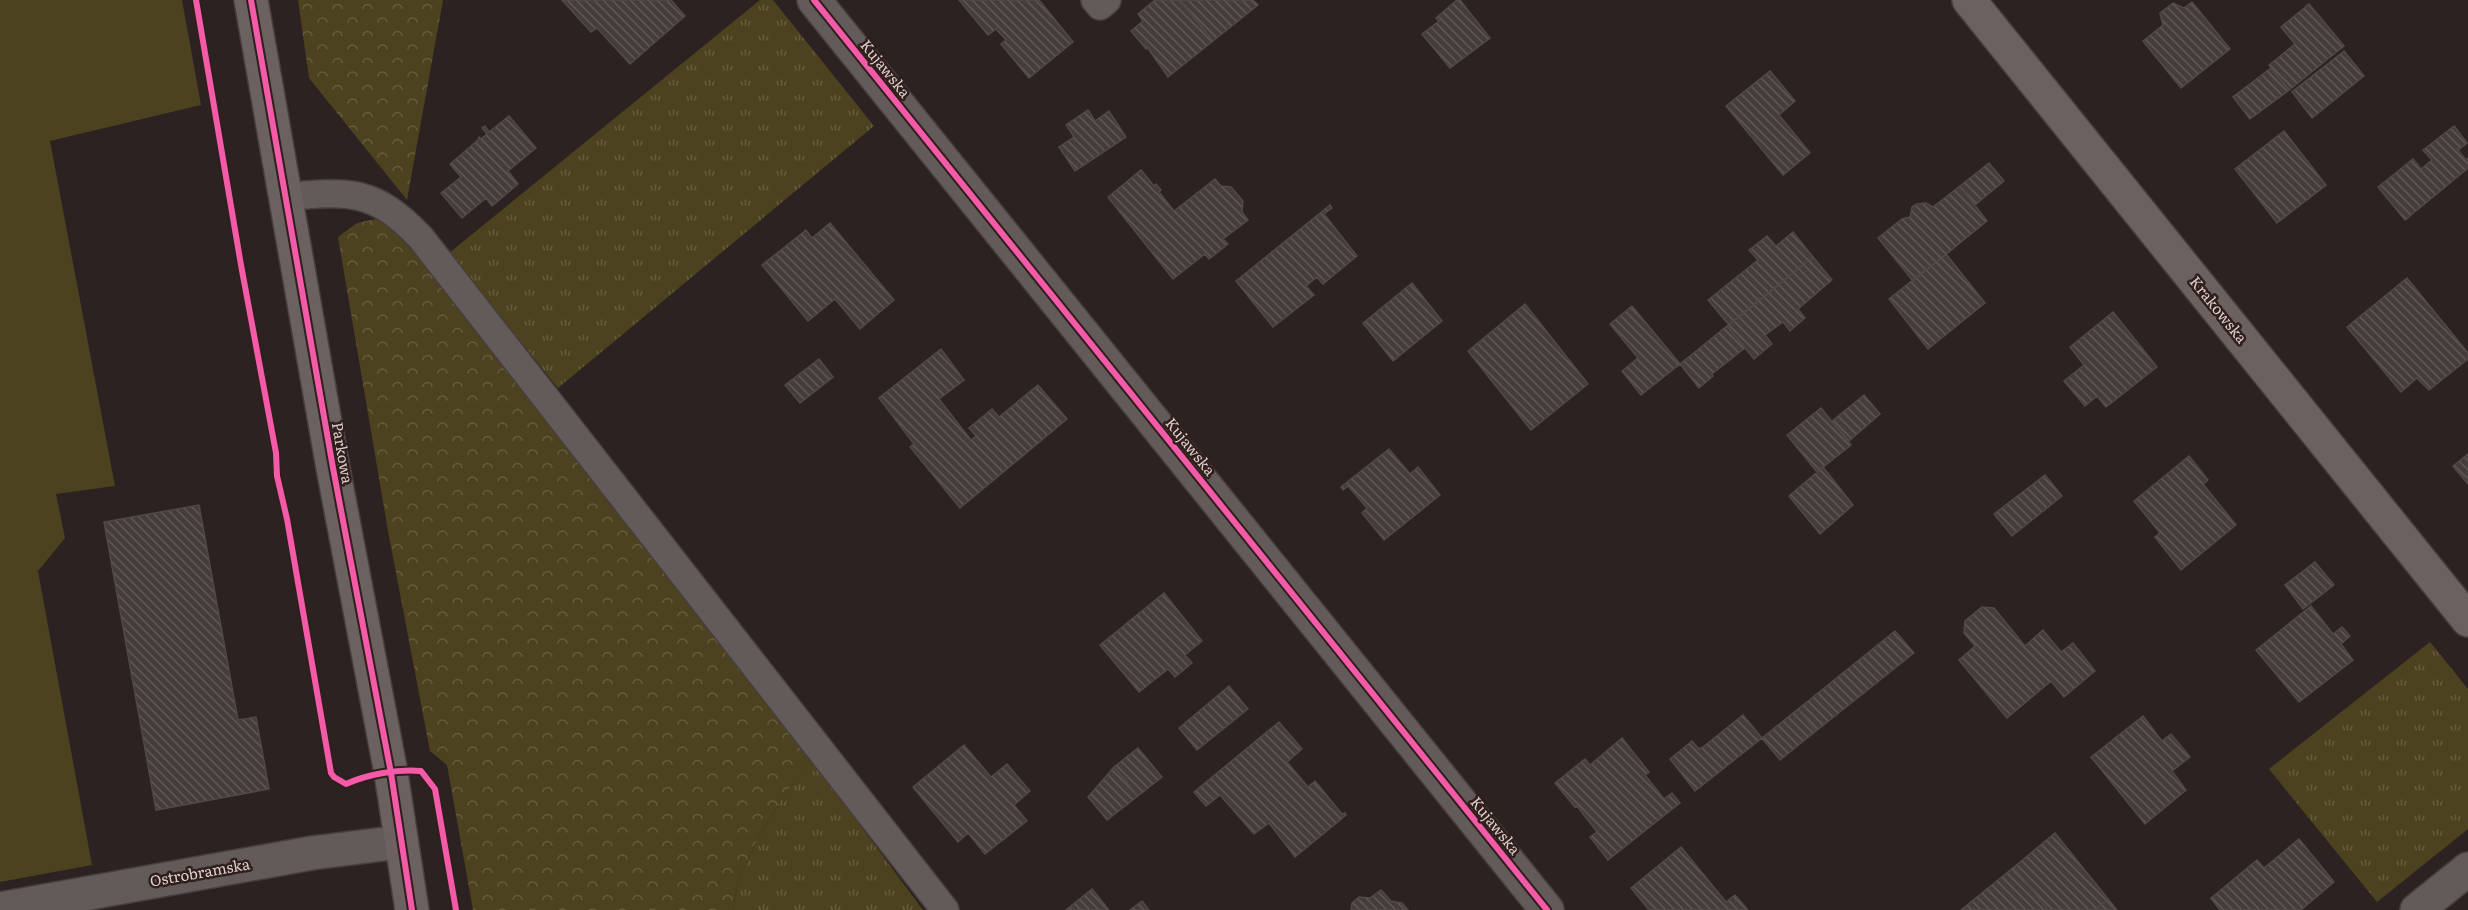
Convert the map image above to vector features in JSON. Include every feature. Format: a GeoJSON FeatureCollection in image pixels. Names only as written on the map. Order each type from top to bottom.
{"type":"FeatureCollection","features":[{"type":"Feature","properties":{"kind":"street","name":"Parkowa"},"geometry":{"type":"LineString","coordinates":[[251,0],[284,196],[391,773],[412,910]]}},
{"type":"Feature","properties":{"kind":"street","name":"Kujawska"},"geometry":{"type":"LineString","coordinates":[[814,0],[1547,910]]}},
{"type":"Feature","properties":{"kind":"street","name":"Krakowska"},"geometry":{"type":"LineString","coordinates":[[1969,0],[2468,620]]}},
{"type":"Feature","properties":{"kind":"street","name":"Ostrobramska"},"geometry":{"type":"LineString","coordinates":[[0,909],[312,853],[400,842]]}},
{"type":"Feature","properties":{"kind":"street"},"geometry":{"type":"LineString","coordinates":[[2417,910],[2468,869]]}},
{"type":"Feature","properties":{"kind":"lane"},"geometry":{"type":"LineString","coordinates":[[1095,0],[1100,6],[1107,0]]}},
{"type":"Feature","properties":{"kind":"lane"},"geometry":{"type":"LineString","coordinates":[[284,196],[338,192],[367,197],[392,211],[410,226],[945,910]]}},
{"type":"Feature","properties":{"kind":"green space"},"geometry":{"type":"Polygon","coordinates":[[[0,0],[182,0],[201,105],[50,141],[115,486],[56,494],[65,538],[38,571],[92,865],[0,882],[0,0]]]}},
{"type":"Feature","properties":{"kind":"green space"},"geometry":{"type":"Polygon","coordinates":[[[298,0],[443,0],[407,200],[309,78],[298,0]]]}},
{"type":"Feature","properties":{"kind":"green space"},"geometry":{"type":"Polygon","coordinates":[[[760,0],[773,0],[874,126],[558,388],[449,253],[760,0]]]}},
{"type":"Feature","properties":{"kind":"green space"},"geometry":{"type":"Polygon","coordinates":[[[380,218],[390,222],[811,759],[780,801],[756,842],[738,881],[733,910],[473,910],[447,765],[430,751],[388,531],[338,237],[357,223],[380,218]]]}},
{"type":"Feature","properties":{"kind":"green space"},"geometry":{"type":"Polygon","coordinates":[[[2430,642],[2468,689],[2468,829],[2377,902],[2269,769],[2430,642]]]}},
{"type":"Feature","properties":{"kind":"green space"},"geometry":{"type":"Polygon","coordinates":[[[811,759],[923,910],[733,910],[738,881],[756,842],[780,801],[811,759]]]}},
{"type":"Feature","properties":{"kind":"building"},"geometry":{"type":"Polygon","coordinates":[[[562,0],[671,0],[685,16],[630,64],[597,28],[591,32],[562,0]]]}},
{"type":"Feature","properties":{"kind":"building"},"geometry":{"type":"Polygon","coordinates":[[[959,0],[1039,0],[1073,42],[1029,78],[1001,44],[1006,40],[996,29],[988,35],[959,0]]]}},
{"type":"Feature","properties":{"kind":"building"},"geometry":{"type":"Polygon","coordinates":[[[1155,0],[1180,0],[1213,41],[1168,77],[1147,47],[1146,49],[1131,31],[1143,21],[1138,14],[1155,0]]]}},
{"type":"Feature","properties":{"kind":"building"},"geometry":{"type":"Polygon","coordinates":[[[1180,0],[1253,0],[1258,5],[1213,41],[1180,0]]]}},
{"type":"Feature","properties":{"kind":"building"},"geometry":{"type":"Polygon","coordinates":[[[1460,0],[1490,38],[1450,68],[1422,34],[1439,21],[1436,18],[1460,0]]]}},
{"type":"Feature","properties":{"kind":"building"},"geometry":{"type":"Polygon","coordinates":[[[2192,2],[2230,49],[2181,88],[2143,41],[2163,25],[2160,13],[2173,3],[2184,8],[2192,2]]]}},
{"type":"Feature","properties":{"kind":"building"},"geometry":{"type":"Polygon","coordinates":[[[2309,4],[2344,46],[2289,90],[2269,65],[2295,44],[2281,27],[2309,4]]]}},
{"type":"Feature","properties":{"kind":"building"},"geometry":{"type":"Polygon","coordinates":[[[2344,51],[2364,76],[2312,118],[2292,92],[2344,51]]]}},
{"type":"Feature","properties":{"kind":"building"},"geometry":{"type":"Polygon","coordinates":[[[2271,68],[2289,90],[2250,119],[2233,97],[2271,68]]]}},
{"type":"Feature","properties":{"kind":"building"},"geometry":{"type":"Polygon","coordinates":[[[1770,71],[1795,101],[1779,115],[1810,153],[1783,175],[1726,106],[1770,71]]]}},
{"type":"Feature","properties":{"kind":"building"},"geometry":{"type":"Polygon","coordinates":[[[1088,110],[1095,121],[1109,111],[1126,137],[1075,171],[1059,147],[1074,137],[1066,125],[1088,110]]]}},
{"type":"Feature","properties":{"kind":"building"},"geometry":{"type":"Polygon","coordinates":[[[509,116],[536,148],[508,171],[518,184],[492,206],[486,198],[462,218],[441,193],[461,177],[450,164],[479,137],[481,139],[487,134],[482,128],[485,126],[489,132],[509,116]]]}},
{"type":"Feature","properties":{"kind":"building"},"geometry":{"type":"Polygon","coordinates":[[[2454,126],[2467,143],[2458,150],[2466,160],[2468,158],[2468,168],[2405,220],[2378,187],[2413,159],[2421,169],[2432,160],[2423,150],[2454,126]]]}},
{"type":"Feature","properties":{"kind":"building"},"geometry":{"type":"Polygon","coordinates":[[[2284,131],[2326,185],[2277,223],[2235,169],[2284,131]]]}},
{"type":"Feature","properties":{"kind":"building"},"geometry":{"type":"Polygon","coordinates":[[[1989,163],[2004,181],[1975,205],[1960,186],[1989,163]]]}},
{"type":"Feature","properties":{"kind":"building"},"geometry":{"type":"Polygon","coordinates":[[[1141,170],[1154,186],[1156,184],[1161,190],[1159,192],[1174,211],[1215,179],[1221,186],[1231,187],[1243,201],[1242,212],[1248,220],[1223,239],[1228,244],[1209,259],[1205,254],[1173,279],[1108,197],[1141,170]]]}},
{"type":"Feature","properties":{"kind":"building"},"geometry":{"type":"Polygon","coordinates":[[[1960,186],[1987,221],[1913,281],[1878,238],[1902,219],[1910,217],[1912,207],[1926,203],[1933,207],[1960,186]]]}},
{"type":"Feature","properties":{"kind":"building"},"geometry":{"type":"Polygon","coordinates":[[[1330,205],[1332,208],[1324,214],[1357,256],[1323,284],[1317,277],[1306,286],[1314,295],[1273,327],[1236,281],[1330,205]]]}},
{"type":"Feature","properties":{"kind":"building"},"geometry":{"type":"Polygon","coordinates":[[[830,223],[894,300],[860,329],[835,299],[808,321],[762,265],[806,230],[812,238],[830,223]]]}},
{"type":"Feature","properties":{"kind":"building"},"geometry":{"type":"Polygon","coordinates":[[[1793,232],[1813,257],[1729,325],[1708,300],[1758,260],[1749,250],[1767,236],[1776,246],[1793,232]]]}},
{"type":"Feature","properties":{"kind":"building"},"geometry":{"type":"Polygon","coordinates":[[[1946,254],[1985,303],[1928,349],[1889,299],[1946,254]]]}},
{"type":"Feature","properties":{"kind":"building"},"geometry":{"type":"Polygon","coordinates":[[[1813,257],[1832,280],[1798,309],[1805,318],[1790,331],[1783,322],[1765,335],[1772,344],[1754,359],[1727,326],[1813,257]]]}},
{"type":"Feature","properties":{"kind":"building"},"geometry":{"type":"Polygon","coordinates":[[[2407,278],[2468,353],[2468,359],[2429,390],[2417,378],[2401,392],[2347,327],[2407,278]]]}},
{"type":"Feature","properties":{"kind":"building"},"geometry":{"type":"Polygon","coordinates":[[[1412,283],[1442,321],[1393,361],[1363,323],[1412,283]]]}},
{"type":"Feature","properties":{"kind":"building"},"geometry":{"type":"Polygon","coordinates":[[[1525,304],[1588,384],[1531,430],[1468,351],[1525,304]]]}},
{"type":"Feature","properties":{"kind":"building"},"geometry":{"type":"Polygon","coordinates":[[[1632,306],[1680,364],[1641,395],[1622,371],[1638,358],[1610,324],[1632,306]]]}},
{"type":"Feature","properties":{"kind":"building"},"geometry":{"type":"Polygon","coordinates":[[[2113,312],[2157,367],[2106,407],[2097,396],[2085,406],[2064,381],[2084,365],[2070,347],[2113,312]]]}},
{"type":"Feature","properties":{"kind":"building"},"geometry":{"type":"Polygon","coordinates":[[[1727,326],[1745,348],[1712,374],[1713,376],[1699,388],[1680,364],[1727,326]]]}},
{"type":"Feature","properties":{"kind":"building"},"geometry":{"type":"Polygon","coordinates":[[[941,349],[964,380],[939,399],[971,440],[976,436],[969,428],[992,409],[999,417],[1038,385],[1067,419],[960,508],[910,447],[914,444],[879,398],[941,349]]]}},
{"type":"Feature","properties":{"kind":"building"},"geometry":{"type":"Polygon","coordinates":[[[819,359],[833,377],[800,403],[785,385],[819,359]]]}},
{"type":"Feature","properties":{"kind":"building"},"geometry":{"type":"Polygon","coordinates":[[[1864,395],[1880,414],[1849,441],[1832,421],[1864,395]]]}},
{"type":"Feature","properties":{"kind":"building"},"geometry":{"type":"Polygon","coordinates":[[[1821,408],[1851,445],[1817,472],[1787,435],[1821,408]]]}},
{"type":"Feature","properties":{"kind":"building"},"geometry":{"type":"Polygon","coordinates":[[[1389,449],[1410,474],[1418,467],[1440,495],[1384,540],[1362,513],[1367,508],[1348,486],[1343,490],[1341,487],[1389,449]]]}},
{"type":"Feature","properties":{"kind":"building"},"geometry":{"type":"Polygon","coordinates":[[[2468,454],[2468,484],[2453,466],[2468,454]]]}},
{"type":"Feature","properties":{"kind":"building"},"geometry":{"type":"Polygon","coordinates":[[[2189,456],[2208,480],[2203,484],[2236,525],[2181,570],[2155,537],[2160,533],[2134,501],[2189,456]]]}},
{"type":"Feature","properties":{"kind":"building"},"geometry":{"type":"Polygon","coordinates":[[[1823,467],[1853,505],[1820,534],[1789,496],[1823,467]]]}},
{"type":"Feature","properties":{"kind":"building"},"geometry":{"type":"Polygon","coordinates":[[[2045,475],[2062,496],[2012,536],[1994,514],[2045,475]]]}},
{"type":"Feature","properties":{"kind":"building"},"geometry":{"type":"Polygon","coordinates":[[[199,505],[238,720],[256,717],[269,789],[156,810],[104,522],[199,505]]]}},
{"type":"Feature","properties":{"kind":"building"},"geometry":{"type":"Polygon","coordinates":[[[2315,562],[2334,585],[2303,609],[2285,585],[2315,562]]]}},
{"type":"Feature","properties":{"kind":"building"},"geometry":{"type":"Polygon","coordinates":[[[1164,593],[1202,641],[1185,655],[1192,663],[1175,677],[1168,669],[1139,692],[1100,645],[1164,593]]]}},
{"type":"Feature","properties":{"kind":"building"},"geometry":{"type":"Polygon","coordinates":[[[2311,606],[2333,634],[2342,627],[2350,636],[2341,644],[2353,660],[2299,702],[2256,650],[2311,606]]]}},
{"type":"Feature","properties":{"kind":"building"},"geometry":{"type":"Polygon","coordinates":[[[1982,607],[1994,608],[2025,646],[2043,630],[2061,652],[2073,643],[2095,671],[2064,697],[2051,681],[2007,718],[1959,660],[1975,646],[1964,633],[1965,621],[1982,607]]]}},
{"type":"Feature","properties":{"kind":"building"},"geometry":{"type":"Polygon","coordinates":[[[1895,631],[1914,653],[1816,731],[1798,709],[1895,631]]]}},
{"type":"Feature","properties":{"kind":"building"},"geometry":{"type":"Polygon","coordinates":[[[1229,686],[1248,709],[1197,750],[1179,728],[1229,686]]]}},
{"type":"Feature","properties":{"kind":"building"},"geometry":{"type":"Polygon","coordinates":[[[1798,709],[1816,731],[1780,760],[1762,738],[1798,709]]]}},
{"type":"Feature","properties":{"kind":"building"},"geometry":{"type":"Polygon","coordinates":[[[1743,715],[1762,738],[1695,791],[1670,759],[1692,741],[1699,749],[1703,747],[1743,715]]]}},
{"type":"Feature","properties":{"kind":"building"},"geometry":{"type":"Polygon","coordinates":[[[2143,716],[2162,741],[2171,734],[2190,757],[2172,771],[2186,790],[2145,824],[2091,757],[2143,716]]]}},
{"type":"Feature","properties":{"kind":"building"},"geometry":{"type":"Polygon","coordinates":[[[1279,722],[1302,749],[1287,762],[1308,787],[1315,781],[1342,814],[1346,815],[1295,857],[1269,823],[1254,834],[1220,795],[1206,806],[1194,792],[1279,722]]]}},
{"type":"Feature","properties":{"kind":"building"},"geometry":{"type":"Polygon","coordinates":[[[1622,738],[1649,772],[1645,775],[1664,799],[1672,793],[1680,803],[1608,860],[1590,837],[1597,832],[1555,783],[1585,759],[1590,765],[1622,738]]]}},
{"type":"Feature","properties":{"kind":"building"},"geometry":{"type":"Polygon","coordinates":[[[964,745],[991,777],[1007,764],[1030,791],[1014,805],[1027,821],[985,854],[968,833],[958,842],[913,787],[964,745]]]}},
{"type":"Feature","properties":{"kind":"building"},"geometry":{"type":"Polygon","coordinates":[[[1138,748],[1162,777],[1138,796],[1114,767],[1138,748]]]}},
{"type":"Feature","properties":{"kind":"building"},"geometry":{"type":"Polygon","coordinates":[[[1114,767],[1138,796],[1107,820],[1088,797],[1114,767]]]}},
{"type":"Feature","properties":{"kind":"building"},"geometry":{"type":"Polygon","coordinates":[[[2055,833],[2108,899],[2095,910],[2048,910],[2014,867],[2055,833]]]}},
{"type":"Feature","properties":{"kind":"building"},"geometry":{"type":"Polygon","coordinates":[[[2299,839],[2334,882],[2301,910],[2220,910],[2211,898],[2257,860],[2264,868],[2299,839]]]}},
{"type":"Feature","properties":{"kind":"building"},"geometry":{"type":"Polygon","coordinates":[[[1681,847],[1726,902],[1735,895],[1748,910],[1649,910],[1631,888],[1681,847]]]}},
{"type":"Feature","properties":{"kind":"building"},"geometry":{"type":"Polygon","coordinates":[[[2014,867],[2048,910],[1961,910],[2014,867]]]}},
{"type":"Feature","properties":{"kind":"building"},"geometry":{"type":"Polygon","coordinates":[[[1092,889],[1109,910],[1066,910],[1092,889]]]}},
{"type":"Feature","properties":{"kind":"building"},"geometry":{"type":"Polygon","coordinates":[[[1381,890],[1391,901],[1402,903],[1408,910],[1351,910],[1352,903],[1359,897],[1370,898],[1381,890]]]}},
{"type":"Feature","properties":{"kind":"building"},"geometry":{"type":"Polygon","coordinates":[[[2108,899],[2117,910],[2095,910],[2108,899]]]}},
{"type":"Feature","properties":{"kind":"building"},"geometry":{"type":"Polygon","coordinates":[[[1142,901],[1149,910],[1130,910],[1142,901]]]}},
{"type":"Feature","properties":{"kind":"cycle path"},"geometry":{"type":"LineString","coordinates":[[196,0],[276,453],[277,476],[287,519],[331,773],[346,784],[383,773],[421,771],[435,789],[456,910]]}},
{"type":"Feature","properties":{"kind":"cycle path"},"geometry":{"type":"LineString","coordinates":[[251,0],[333,468],[391,773],[412,910]]}},
{"type":"Feature","properties":{"kind":"cycle path"},"geometry":{"type":"LineString","coordinates":[[814,0],[1547,910]]}}]}
